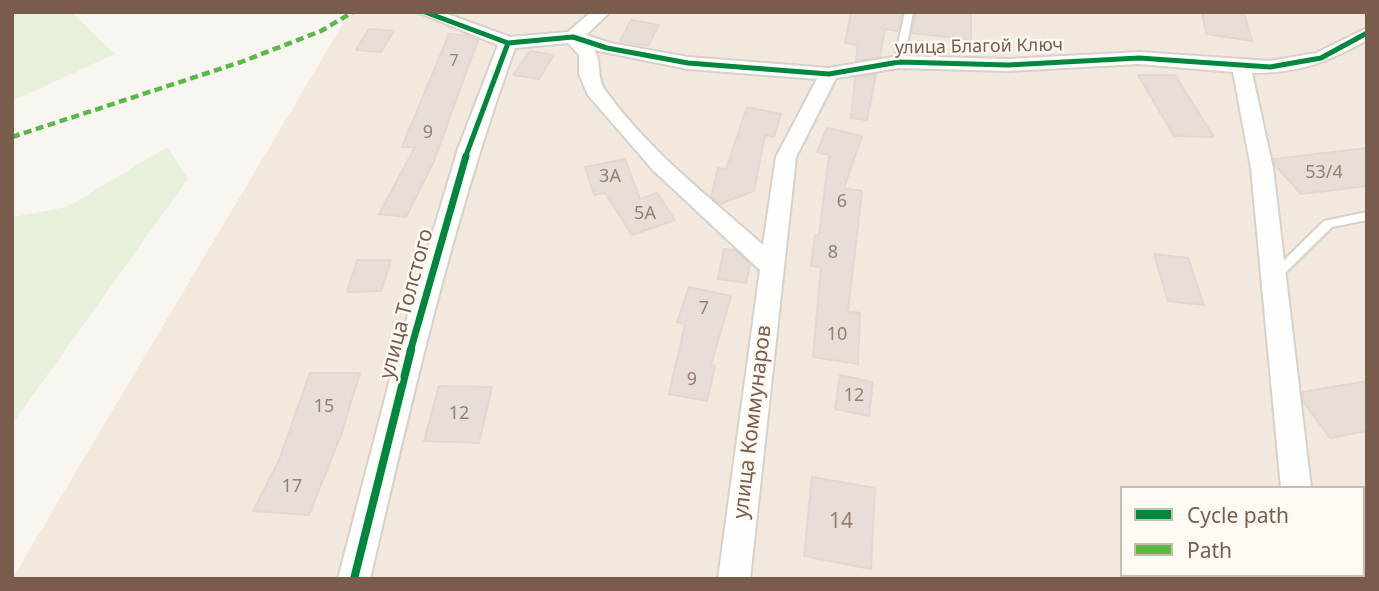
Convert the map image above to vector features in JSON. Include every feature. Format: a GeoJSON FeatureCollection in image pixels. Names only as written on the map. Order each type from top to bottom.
{"type":"FeatureCollection","features":[{"type":"Feature","properties":{"kind":"street","name":"улица Благой Ключ"},"geometry":{"type":"LineString","coordinates":[[425,12],[508,43],[573,37],[607,48],[688,63],[829,74],[899,62],[1008,65],[1139,58],[1270,67],[1321,58],[1367,33]]}},
{"type":"Feature","properties":{"kind":"street"},"geometry":{"type":"LineString","coordinates":[[602,12],[573,37],[589,54],[588,74],[595,91],[660,165],[771,266]]}},
{"type":"Feature","properties":{"kind":"street","name":"улица Толстого"},"geometry":{"type":"LineString","coordinates":[[355,579],[413,341],[468,149],[508,43]]}},
{"type":"Feature","properties":{"kind":"street"},"geometry":{"type":"LineString","coordinates":[[1241,67],[1262,167],[1296,486]]}},
{"type":"Feature","properties":{"kind":"street","name":"улица Коммунаров"},"geometry":{"type":"LineString","coordinates":[[734,579],[786,157],[829,74]]}},
{"type":"Feature","properties":{"kind":"lane"},"geometry":{"type":"LineString","coordinates":[[899,62],[909,12]]}},
{"type":"Feature","properties":{"kind":"lane"},"geometry":{"type":"LineString","coordinates":[[1274,277],[1328,224],[1367,216]]}},
{"type":"Feature","properties":{"kind":"shaded area"},"geometry":{"type":"Polygon","coordinates":[[[350,12],[1367,12],[1367,579],[12,579],[350,12]]]}},
{"type":"Feature","properties":{"kind":"green space"},"geometry":{"type":"Polygon","coordinates":[[[12,12],[71,12],[115,54],[12,101],[12,12]]]}},
{"type":"Feature","properties":{"kind":"green space"},"geometry":{"type":"Polygon","coordinates":[[[167,147],[188,179],[12,424],[12,217],[67,207],[167,147]]]}},
{"type":"Feature","properties":{"kind":"building"},"geometry":{"type":"Polygon","coordinates":[[[851,12],[902,12],[898,31],[885,29],[880,57],[856,61],[858,45],[845,43],[851,12]]]}},
{"type":"Feature","properties":{"kind":"building"},"geometry":{"type":"Polygon","coordinates":[[[916,12],[971,12],[971,40],[912,33],[916,12]]]}},
{"type":"Feature","properties":{"kind":"building"},"geometry":{"type":"Polygon","coordinates":[[[1202,12],[1244,12],[1252,41],[1206,34],[1202,12]]]}},
{"type":"Feature","properties":{"kind":"building"},"geometry":{"type":"Polygon","coordinates":[[[631,20],[659,25],[648,46],[620,41],[631,20]]]}},
{"type":"Feature","properties":{"kind":"building"},"geometry":{"type":"Polygon","coordinates":[[[369,29],[394,31],[381,52],[356,50],[369,29]]]}},
{"type":"Feature","properties":{"kind":"building"},"geometry":{"type":"Polygon","coordinates":[[[449,34],[466,35],[478,40],[434,161],[406,217],[379,214],[415,147],[402,147],[449,34]]]}},
{"type":"Feature","properties":{"kind":"building"},"geometry":{"type":"Polygon","coordinates":[[[530,51],[554,55],[539,79],[513,75],[530,51]]]}},
{"type":"Feature","properties":{"kind":"building"},"geometry":{"type":"Polygon","coordinates":[[[876,74],[867,120],[851,118],[855,78],[876,74]]]}},
{"type":"Feature","properties":{"kind":"building"},"geometry":{"type":"Polygon","coordinates":[[[1138,75],[1175,75],[1214,137],[1174,136],[1138,75]]]}},
{"type":"Feature","properties":{"kind":"building"},"geometry":{"type":"Polygon","coordinates":[[[747,107],[781,114],[774,137],[765,135],[754,191],[720,204],[711,197],[718,168],[726,169],[747,107]]]}},
{"type":"Feature","properties":{"kind":"building"},"geometry":{"type":"Polygon","coordinates":[[[827,128],[862,136],[844,188],[862,191],[848,311],[860,313],[858,364],[813,357],[821,267],[811,266],[815,235],[819,235],[829,155],[817,152],[827,128]]]}},
{"type":"Feature","properties":{"kind":"building"},"geometry":{"type":"Polygon","coordinates":[[[1367,148],[1367,186],[1301,194],[1275,165],[1274,159],[1367,148]]]}},
{"type":"Feature","properties":{"kind":"building"},"geometry":{"type":"Polygon","coordinates":[[[625,159],[640,199],[657,193],[675,220],[632,235],[605,193],[594,195],[585,167],[625,159]]]}},
{"type":"Feature","properties":{"kind":"building"},"geometry":{"type":"Polygon","coordinates":[[[724,249],[735,250],[750,264],[746,283],[718,279],[724,249]]]}},
{"type":"Feature","properties":{"kind":"building"},"geometry":{"type":"Polygon","coordinates":[[[1154,254],[1188,258],[1204,305],[1168,301],[1154,254]]]}},
{"type":"Feature","properties":{"kind":"building"},"geometry":{"type":"Polygon","coordinates":[[[357,260],[391,260],[381,291],[347,292],[357,260]]]}},
{"type":"Feature","properties":{"kind":"building"},"geometry":{"type":"Polygon","coordinates":[[[689,287],[731,296],[711,365],[715,366],[707,401],[669,394],[685,324],[677,322],[689,287]]]}},
{"type":"Feature","properties":{"kind":"building"},"geometry":{"type":"Polygon","coordinates":[[[310,373],[360,373],[341,435],[309,515],[253,511],[279,460],[310,373]]]}},
{"type":"Feature","properties":{"kind":"building"},"geometry":{"type":"Polygon","coordinates":[[[840,375],[873,382],[869,416],[835,409],[840,375]]]}},
{"type":"Feature","properties":{"kind":"building"},"geometry":{"type":"Polygon","coordinates":[[[1367,381],[1367,431],[1330,438],[1304,403],[1302,392],[1367,381]]]}},
{"type":"Feature","properties":{"kind":"building"},"geometry":{"type":"Polygon","coordinates":[[[439,386],[492,387],[479,443],[424,441],[439,386]]]}},
{"type":"Feature","properties":{"kind":"building"},"geometry":{"type":"Polygon","coordinates":[[[812,477],[875,488],[871,569],[804,556],[812,477]]]}},
{"type":"Feature","properties":{"kind":"marked path"},"geometry":{"type":"LineString","coordinates":[[12,137],[241,62],[321,31],[353,12]]}},
{"type":"Feature","properties":{"kind":"cycle path"},"geometry":{"type":"LineString","coordinates":[[425,12],[508,43],[573,37],[607,48],[688,63],[829,74],[899,62],[1008,65],[1139,58],[1270,67],[1321,58],[1367,33]]}},
{"type":"Feature","properties":{"kind":"cycle path"},"geometry":{"type":"LineString","coordinates":[[354,579],[413,341],[468,149],[508,43]]}}]}
